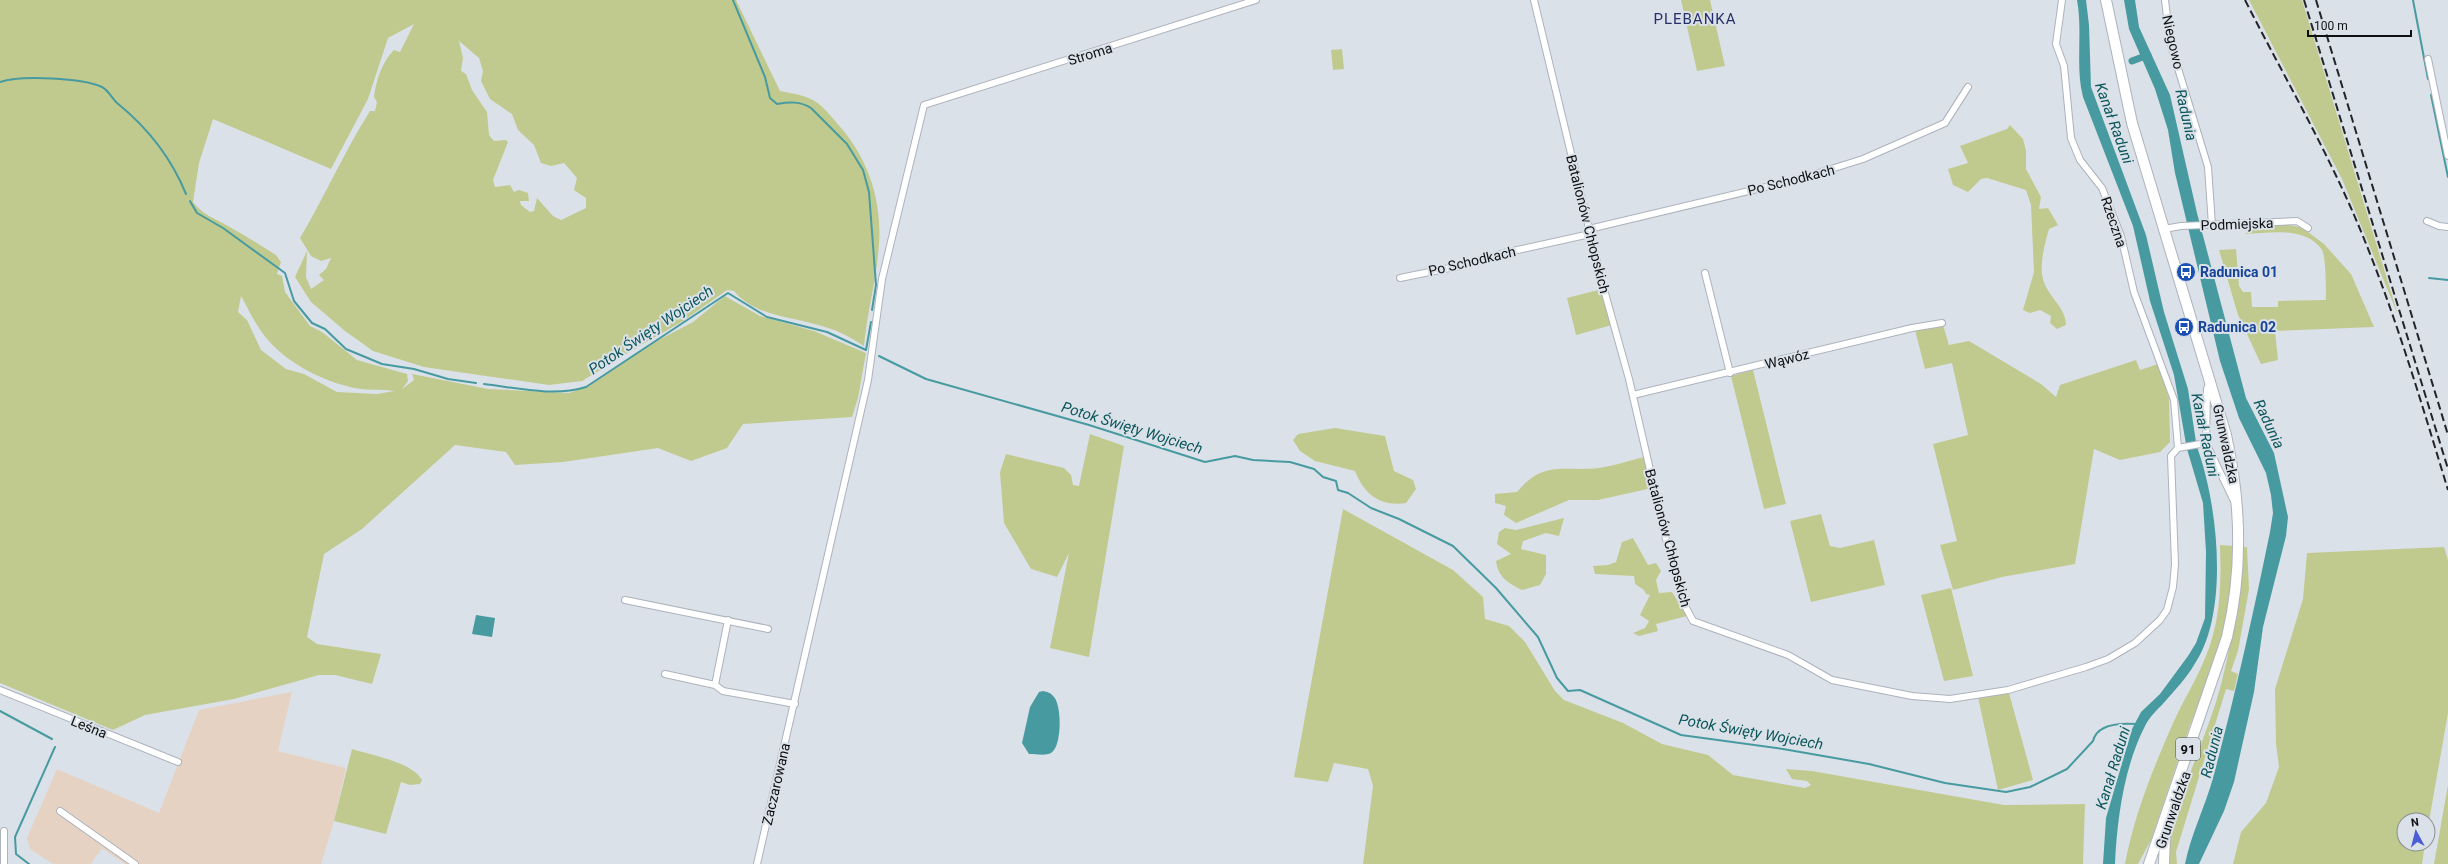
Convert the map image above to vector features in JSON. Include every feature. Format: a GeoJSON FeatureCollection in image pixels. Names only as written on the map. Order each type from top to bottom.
{"type":"FeatureCollection","features":[{"type":"Feature","properties":{"kind":"main road","name":"91"},"geometry":{"type":"LineString","coordinates":[[2106,0],[2128,109],[2164,229]]}},
{"type":"Feature","properties":{"kind":"main road","name":"Grunwaldzka"},"geometry":{"type":"LineString","coordinates":[[2149,864],[2162,834],[2219,664],[2235,600],[2239,546],[2238,508],[2230,450],[2164,229]]}},
{"type":"Feature","properties":{"kind":"main road","name":"Grunwaldzka"},"geometry":{"type":"LineString","coordinates":[[2155,864],[2162,834]]}},
{"type":"Feature","properties":{"kind":"main road"},"geometry":{"type":"LineString","coordinates":[[2142,864],[2162,834]]}},
{"type":"Feature","properties":{"kind":"main road"},"geometry":{"type":"LineString","coordinates":[[2162,834],[2164,864]]}},
{"type":"Feature","properties":{"kind":"street","name":"Stroma"},"geometry":{"type":"LineString","coordinates":[[924,105],[1256,0]]}},
{"type":"Feature","properties":{"kind":"street","name":"Batalionów Chłopskich"},"geometry":{"type":"LineString","coordinates":[[1534,0],[1590,232],[1633,395],[1666,539],[1684,604],[1693,621],[1788,655],[1832,680],[1942,699],[2008,690],[2106,660],[2135,643],[2160,620],[2166,610],[2174,576],[2171,456],[2178,448]]}},
{"type":"Feature","properties":{"kind":"street","name":"Rzeczna"},"geometry":{"type":"LineString","coordinates":[[2062,0],[2056,44],[2064,66],[2071,138],[2080,160],[2102,188],[2122,236],[2134,292],[2174,400],[2178,448]]}},
{"type":"Feature","properties":{"kind":"street","name":"Niegowo"},"geometry":{"type":"LineString","coordinates":[[2165,0],[2170,42],[2208,167],[2210,225]]}},
{"type":"Feature","properties":{"kind":"street"},"geometry":{"type":"LineString","coordinates":[[2428,59],[2448,156]]}},
{"type":"Feature","properties":{"kind":"street","name":"Po Schodkach"},"geometry":{"type":"LineString","coordinates":[[1400,278],[1459,266],[1508,252],[1805,177],[1863,160],[1945,123],[1968,87]]}},
{"type":"Feature","properties":{"kind":"street","name":"Zaczarowana"},"geometry":{"type":"LineString","coordinates":[[757,864],[868,380],[882,279],[924,105]]}},
{"type":"Feature","properties":{"kind":"street","name":"Podmiejska"},"geometry":{"type":"LineString","coordinates":[[2164,229],[2181,226],[2297,221],[2308,228]]}},
{"type":"Feature","properties":{"kind":"street"},"geometry":{"type":"LineString","coordinates":[[2427,221],[2439,226],[2448,227]]}},
{"type":"Feature","properties":{"kind":"street"},"geometry":{"type":"LineString","coordinates":[[1705,274],[1730,373]]}},
{"type":"Feature","properties":{"kind":"street","name":"Wąwóz"},"geometry":{"type":"LineString","coordinates":[[1633,395],[1730,373],[1912,328],[1942,323]]}},
{"type":"Feature","properties":{"kind":"street"},"geometry":{"type":"LineString","coordinates":[[2210,380],[2207,389],[2202,444],[2238,508]]}},
{"type":"Feature","properties":{"kind":"street"},"geometry":{"type":"LineString","coordinates":[[2178,448],[2202,444]]}},
{"type":"Feature","properties":{"kind":"street"},"geometry":{"type":"LineString","coordinates":[[626,600],[768,629]]}},
{"type":"Feature","properties":{"kind":"street"},"geometry":{"type":"LineString","coordinates":[[714,685],[728,620]]}},
{"type":"Feature","properties":{"kind":"street"},"geometry":{"type":"LineString","coordinates":[[664,674],[714,685],[723,691],[794,704]]}},
{"type":"Feature","properties":{"kind":"street","name":"Leśna"},"geometry":{"type":"LineString","coordinates":[[0,690],[178,762]]}},
{"type":"Feature","properties":{"kind":"street"},"geometry":{"type":"LineString","coordinates":[[60,811],[135,864]]}},
{"type":"Feature","properties":{"kind":"street"},"geometry":{"type":"LineString","coordinates":[[4,831],[4,864]]}},
{"type":"Feature","properties":{"kind":"shaded area"},"geometry":{"type":"Polygon","coordinates":[[[292,692],[278,751],[346,768],[334,821],[321,864],[125,864],[102,848],[91,864],[53,864],[30,849],[27,838],[57,769],[159,813],[199,710],[292,692]]]}},
{"type":"Feature","properties":{"kind":"green space"},"geometry":{"type":"Polygon","coordinates":[[[0,0],[736,0],[780,91],[810,98],[821,106],[842,129],[860,155],[872,183],[876,198],[879,228],[878,257],[864,346],[845,335],[830,329],[764,311],[743,300],[734,291],[727,290],[683,321],[619,358],[606,362],[602,369],[582,381],[549,385],[424,367],[373,351],[345,331],[311,302],[295,277],[307,251],[306,277],[311,289],[324,280],[319,275],[326,269],[331,258],[321,261],[311,256],[300,238],[370,111],[375,111],[377,102],[374,97],[375,91],[378,78],[386,60],[394,50],[400,52],[414,24],[388,38],[368,99],[331,169],[213,119],[199,163],[193,202],[205,213],[276,255],[281,262],[277,274],[282,276],[285,292],[310,326],[322,332],[357,360],[407,374],[408,381],[402,389],[414,380],[412,374],[488,389],[569,393],[589,386],[653,343],[693,322],[725,296],[760,316],[814,331],[866,353],[858,398],[852,417],[743,424],[727,448],[691,461],[658,448],[563,462],[515,465],[506,452],[455,445],[362,529],[324,554],[307,637],[317,644],[381,654],[372,684],[335,675],[319,675],[234,699],[145,715],[113,730],[0,683],[0,0]],[[459,41],[463,58],[461,71],[466,74],[472,90],[487,112],[489,135],[494,141],[506,140],[508,142],[493,180],[495,187],[510,185],[514,192],[519,190],[528,193],[529,201],[520,201],[521,205],[530,212],[534,211],[537,198],[553,216],[561,220],[586,208],[586,198],[574,190],[577,178],[564,163],[551,166],[541,163],[534,145],[518,130],[512,114],[490,99],[481,81],[483,71],[479,58],[459,41]],[[241,296],[238,312],[247,320],[261,350],[286,369],[304,374],[337,392],[377,394],[395,391],[350,387],[325,379],[300,366],[289,359],[269,341],[255,323],[241,296]]]}},
{"type":"Feature","properties":{"kind":"green space"},"geometry":{"type":"Polygon","coordinates":[[[1681,0],[1710,0],[1725,66],[1697,71],[1681,0]]]}},
{"type":"Feature","properties":{"kind":"green space"},"geometry":{"type":"Polygon","coordinates":[[[2249,0],[2302,0],[2398,315],[2342,179],[2249,0]]]}},
{"type":"Feature","properties":{"kind":"green space"},"geometry":{"type":"Polygon","coordinates":[[[1342,49],[1344,69],[1333,70],[1331,50],[1342,49]]]}},
{"type":"Feature","properties":{"kind":"green space"},"geometry":{"type":"Polygon","coordinates":[[[2010,125],[2023,139],[2026,151],[2026,169],[2041,197],[2039,209],[2048,208],[2058,225],[2049,229],[2043,254],[2042,267],[2045,285],[2060,307],[2065,319],[2066,325],[2057,329],[2050,323],[2051,316],[2040,310],[2030,313],[2023,310],[2034,272],[2031,205],[2026,190],[1987,178],[1981,179],[1968,192],[1953,185],[1948,169],[1968,163],[1960,146],[2007,129],[2010,125]]]}},
{"type":"Feature","properties":{"kind":"green space"},"geometry":{"type":"Polygon","coordinates":[[[2288,225],[2300,227],[2324,244],[2351,274],[2374,327],[2275,331],[2278,360],[2261,364],[2238,315],[2219,250],[2236,249],[2239,286],[2243,292],[2251,292],[2252,307],[2278,307],[2278,301],[2326,300],[2326,274],[2324,259],[2322,250],[2315,242],[2307,237],[2297,234],[2276,232],[2246,234],[2246,226],[2288,225]]]}},
{"type":"Feature","properties":{"kind":"green space"},"geometry":{"type":"Polygon","coordinates":[[[1602,289],[1612,325],[1576,335],[1567,298],[1602,289]]]}},
{"type":"Feature","properties":{"kind":"green space"},"geometry":{"type":"Polygon","coordinates":[[[1943,325],[1949,345],[1969,341],[2041,384],[2056,397],[2060,385],[2136,360],[2140,370],[2158,364],[2169,399],[2170,442],[2160,452],[2120,460],[2094,449],[2075,564],[2002,577],[1953,590],[1940,545],[1957,541],[1933,444],[1968,435],[1952,363],[1925,369],[1915,330],[1943,325]]]}},
{"type":"Feature","properties":{"kind":"green space"},"geometry":{"type":"Polygon","coordinates":[[[1753,370],[1786,504],[1764,509],[1731,376],[1753,370]]]}},
{"type":"Feature","properties":{"kind":"green space"},"geometry":{"type":"Polygon","coordinates":[[[1335,428],[1385,436],[1394,471],[1413,480],[1416,489],[1406,503],[1397,504],[1381,501],[1368,492],[1355,471],[1315,461],[1300,451],[1293,440],[1298,434],[1335,428]]]}},
{"type":"Feature","properties":{"kind":"green space"},"geometry":{"type":"Polygon","coordinates":[[[1090,434],[1124,446],[1089,657],[1050,648],[1069,553],[1057,577],[1031,569],[1004,523],[1000,472],[1006,454],[1064,468],[1071,475],[1073,485],[1079,486],[1090,434]]]}},
{"type":"Feature","properties":{"kind":"green space"},"geometry":{"type":"Polygon","coordinates":[[[1645,457],[1652,488],[1598,500],[1569,500],[1516,523],[1504,515],[1506,506],[1495,503],[1495,494],[1517,492],[1536,475],[1546,471],[1555,469],[1599,468],[1645,457]]]}},
{"type":"Feature","properties":{"kind":"green space"},"geometry":{"type":"Polygon","coordinates":[[[1343,509],[1453,570],[1483,597],[1485,619],[1509,626],[1525,642],[1555,691],[1564,700],[1623,723],[1662,744],[1708,755],[1733,775],[1805,788],[1811,785],[1807,781],[1792,779],[1786,769],[1812,771],[2004,805],[2085,804],[2083,864],[1363,864],[1373,786],[1368,769],[1334,763],[1328,782],[1294,777],[1343,509]]]}},
{"type":"Feature","properties":{"kind":"green space"},"geometry":{"type":"Polygon","coordinates":[[[1821,514],[1830,546],[1840,548],[1874,540],[1885,585],[1811,602],[1790,521],[1821,514]]]}},
{"type":"Feature","properties":{"kind":"green space"},"geometry":{"type":"Polygon","coordinates":[[[1564,518],[1559,536],[1546,533],[1523,541],[1521,549],[1546,555],[1546,574],[1540,585],[1522,590],[1504,579],[1497,567],[1496,561],[1511,554],[1497,544],[1499,532],[1505,528],[1516,530],[1564,518]]]}},
{"type":"Feature","properties":{"kind":"green space"},"geometry":{"type":"Polygon","coordinates":[[[1633,538],[1648,565],[1656,563],[1661,571],[1656,580],[1659,593],[1672,592],[1687,616],[1656,624],[1658,631],[1639,636],[1633,633],[1645,628],[1649,621],[1640,615],[1650,595],[1646,594],[1644,590],[1635,584],[1634,576],[1595,574],[1593,566],[1608,565],[1616,562],[1622,542],[1633,538]]]}},
{"type":"Feature","properties":{"kind":"green space"},"geometry":{"type":"Polygon","coordinates":[[[2220,545],[2234,546],[2229,611],[2211,674],[2190,725],[2151,840],[2138,864],[2125,864],[2139,809],[2159,755],[2210,646],[2218,613],[2220,590],[2220,545]]]}},
{"type":"Feature","properties":{"kind":"green space"},"geometry":{"type":"Polygon","coordinates":[[[2242,547],[2247,547],[2249,589],[2238,651],[2231,671],[2238,674],[2234,691],[2226,689],[2176,852],[2177,864],[2167,864],[2174,823],[2180,802],[2222,683],[2236,606],[2242,547]]]}},
{"type":"Feature","properties":{"kind":"green space"},"geometry":{"type":"Polygon","coordinates":[[[2444,547],[2448,560],[2448,713],[2431,812],[2396,812],[2396,852],[2424,852],[2422,864],[2233,864],[2241,832],[2266,803],[2279,767],[2276,744],[2275,689],[2303,599],[2307,553],[2444,547]]]}},
{"type":"Feature","properties":{"kind":"green space"},"geometry":{"type":"Polygon","coordinates":[[[1951,588],[1973,676],[1944,681],[1921,595],[1951,588]]]}},
{"type":"Feature","properties":{"kind":"green space"},"geometry":{"type":"Polygon","coordinates":[[[2009,693],[2033,780],[1998,790],[1978,697],[2009,693]]]}},
{"type":"Feature","properties":{"kind":"green space"},"geometry":{"type":"Polygon","coordinates":[[[352,749],[390,760],[410,768],[422,780],[420,784],[410,785],[401,782],[386,834],[334,821],[352,749]]]}},
{"type":"Feature","properties":{"kind":"green space"},"geometry":{"type":"Polygon","coordinates":[[[2448,785],[2448,864],[2434,864],[2448,785]]]}},
{"type":"Feature","properties":{"kind":"water"},"geometry":{"type":"Polygon","coordinates":[[[2077,0],[2086,0],[2089,25],[2091,87],[2146,235],[2164,312],[2188,389],[2196,442],[2186,444],[2174,375],[2150,301],[2133,226],[2083,97],[2079,61],[2079,12],[2077,0]]]}},
{"type":"Feature","properties":{"kind":"water"},"geometry":{"type":"Polygon","coordinates":[[[2124,0],[2135,0],[2139,27],[2170,95],[2197,213],[2246,398],[2274,453],[2288,517],[2286,536],[2263,627],[2254,692],[2234,782],[2224,811],[2199,864],[2185,864],[2213,778],[2229,717],[2257,594],[2273,513],[2266,473],[2239,418],[2220,361],[2175,173],[2168,130],[2155,89],[2129,29],[2124,0]]]}},
{"type":"Feature","properties":{"kind":"water"},"geometry":{"type":"Polygon","coordinates":[[[2197,447],[2204,471],[2215,527],[2217,558],[2213,617],[2205,643],[2194,665],[2182,682],[2150,718],[2145,726],[2132,759],[2123,794],[2115,864],[2103,864],[2106,818],[2132,729],[2141,712],[2160,694],[2188,656],[2196,643],[2205,618],[2206,552],[2203,503],[2187,449],[2197,447]]]}},
{"type":"Feature","properties":{"kind":"water"},"geometry":{"type":"Polygon","coordinates":[[[476,615],[495,618],[492,637],[472,634],[476,615]]]}},
{"type":"Feature","properties":{"kind":"water"},"geometry":{"type":"Polygon","coordinates":[[[1043,691],[1052,695],[1057,702],[1060,726],[1059,735],[1055,749],[1051,753],[1044,755],[1029,754],[1022,743],[1030,707],[1039,692],[1043,691]]]}},
{"type":"Feature","properties":{"kind":"waterway"},"geometry":{"type":"LineString","coordinates":[[733,0],[765,77],[770,98],[777,104],[803,104],[811,108],[847,144],[863,170],[869,192],[876,285],[872,310]]}},
{"type":"Feature","properties":{"kind":"waterway"},"geometry":{"type":"LineString","coordinates":[[2413,0],[2428,79]]}},
{"type":"Feature","properties":{"kind":"waterway"},"geometry":{"type":"LineString","coordinates":[[2132,61],[2148,55]]}},
{"type":"Feature","properties":{"kind":"waterway","name":"Potok Święty Wojciech"},"geometry":{"type":"LineString","coordinates":[[0,82],[9,80],[51,78],[81,81],[104,88],[158,144],[180,180],[186,194]]}},
{"type":"Feature","properties":{"kind":"waterway"},"geometry":{"type":"LineString","coordinates":[[2431,95],[2448,177]]}},
{"type":"Feature","properties":{"kind":"waterway","name":"Potok Święty Wojciech"},"geometry":{"type":"LineString","coordinates":[[190,201],[197,213],[223,228],[285,273],[294,301],[312,323],[325,329],[346,349],[382,364],[414,369],[448,379],[476,383]]}},
{"type":"Feature","properties":{"kind":"waterway"},"geometry":{"type":"LineString","coordinates":[[2429,278],[2448,280]]}},
{"type":"Feature","properties":{"kind":"waterway","name":"Potok Święty Wojciech"},"geometry":{"type":"LineString","coordinates":[[484,384],[548,392],[574,390],[586,387],[728,293],[767,317],[827,332],[866,350],[871,322]]}},
{"type":"Feature","properties":{"kind":"waterway","name":"Potok Święty Wojciech"},"geometry":{"type":"LineString","coordinates":[[879,356],[926,379],[1089,425],[1205,462],[1235,456],[1253,460],[1290,462],[1314,469],[1323,477],[1336,481],[1338,490],[1348,493],[1371,508],[1399,519],[1453,546],[1496,588],[1538,637],[1557,678],[1568,691],[1580,690],[1681,735],[1783,749],[1869,764],[1945,783],[2006,792],[2030,787],[2067,769],[2093,741],[2095,735],[2104,728],[2117,724],[2136,724]]}},
{"type":"Feature","properties":{"kind":"waterway"},"geometry":{"type":"LineString","coordinates":[[0,711],[52,739]]}},
{"type":"Feature","properties":{"kind":"waterway"},"geometry":{"type":"LineString","coordinates":[[29,864],[16,854],[15,837],[55,747]]}},
{"type":"Feature","properties":{"kind":"railway"},"geometry":{"type":"LineString","coordinates":[[2245,0],[2326,155],[2351,208],[2392,312],[2448,490]]}},
{"type":"Feature","properties":{"kind":"railway"},"geometry":{"type":"LineString","coordinates":[[2304,0],[2448,469]]}},
{"type":"Feature","properties":{"kind":"railway"},"geometry":{"type":"LineString","coordinates":[[2316,0],[2448,435]]}},
{"type":"Feature","properties":{"kind":"place","name":"Radunica 01"},"geometry":{"type":"Point","coordinates":[2186,272]}},
{"type":"Feature","properties":{"kind":"place","name":"Radunica 02"},"geometry":{"type":"Point","coordinates":[2184,327]}},
{"type":"Feature","properties":{"kind":"district","name":"PLEBANKA"},"geometry":{"type":"Point","coordinates":[1695,19]}},
{"type":"Feature","properties":{"kind":"water label","name":"Radunia"},"geometry":{"type":"Point","coordinates":[2186,115]}},
{"type":"Feature","properties":{"kind":"water label","name":"Kanał Raduni"},"geometry":{"type":"Point","coordinates":[2114,123]}},
{"type":"Feature","properties":{"kind":"water label","name":"Radunia"},"geometry":{"type":"Point","coordinates":[2269,424]}},
{"type":"Feature","properties":{"kind":"water label","name":"Kanał Raduni"},"geometry":{"type":"Point","coordinates":[2205,435]}},
{"type":"Feature","properties":{"kind":"water label","name":"Radunia"},"geometry":{"type":"Point","coordinates":[2212,752]}},
{"type":"Feature","properties":{"kind":"water label","name":"Kanał Raduni"},"geometry":{"type":"Point","coordinates":[2113,768]}}]}
